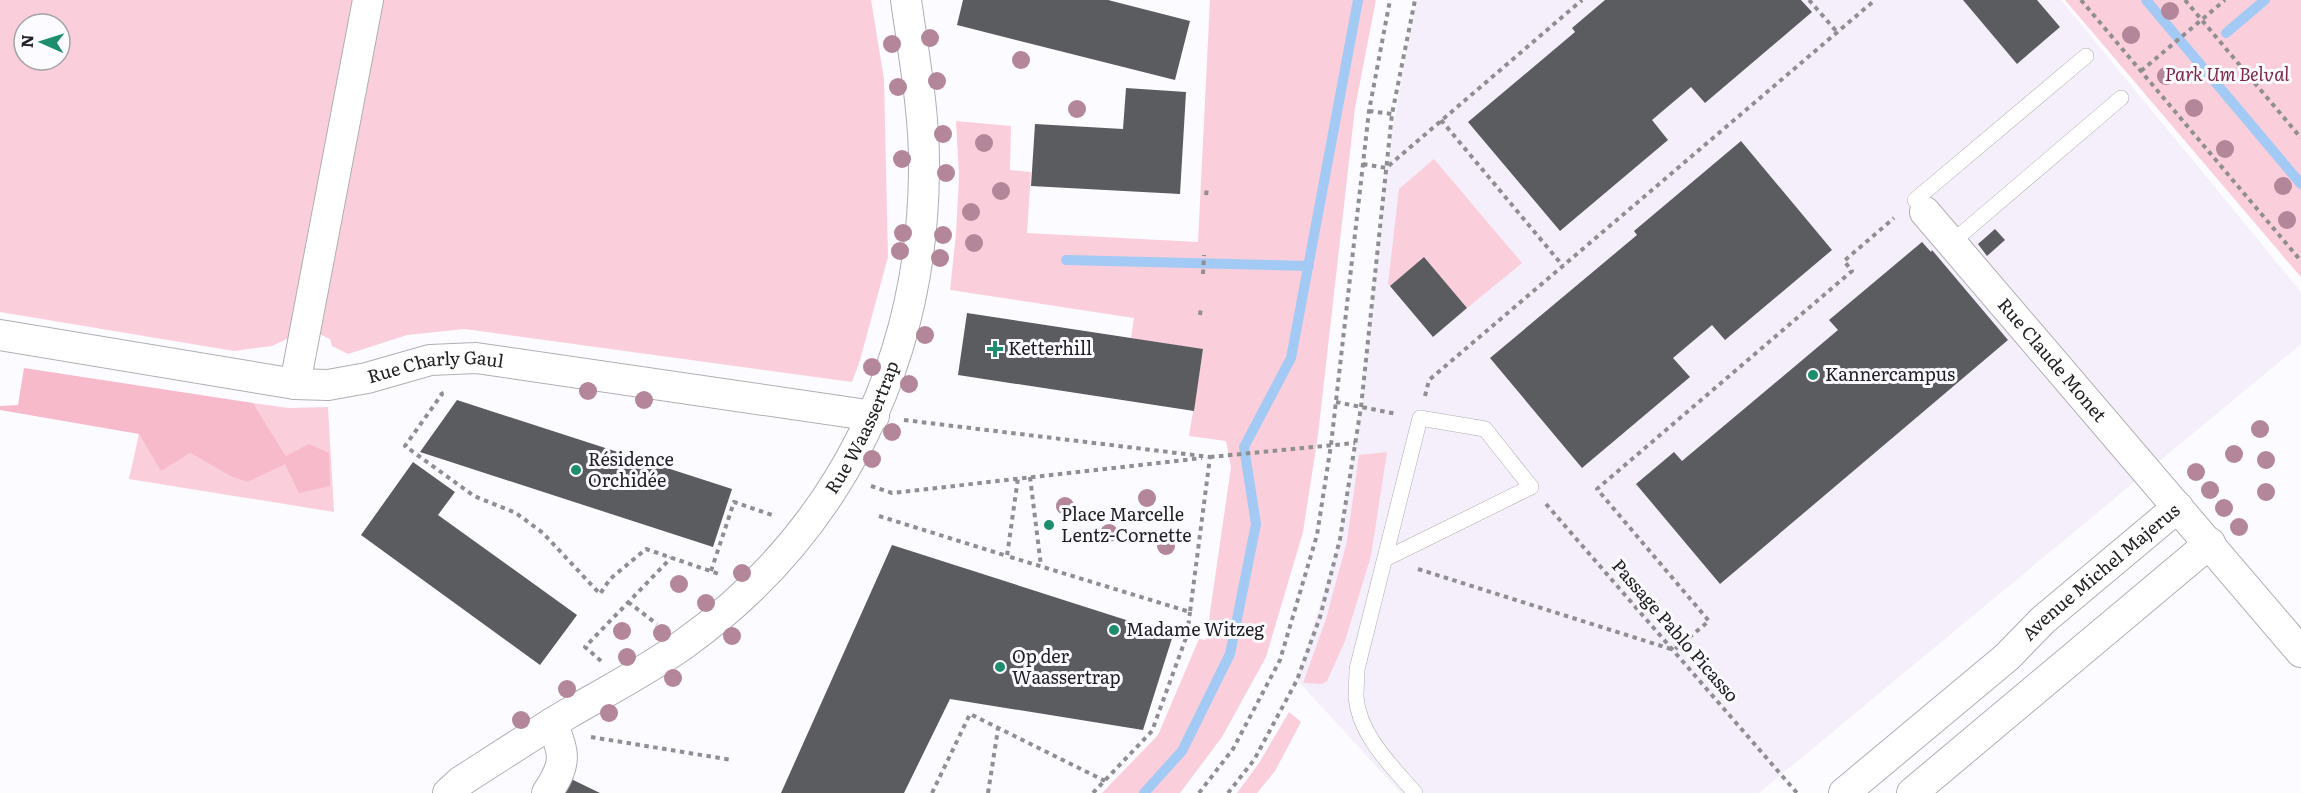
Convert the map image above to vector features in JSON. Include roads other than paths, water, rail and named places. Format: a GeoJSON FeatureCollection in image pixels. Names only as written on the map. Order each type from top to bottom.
{"type":"FeatureCollection","features":[{"type":"Feature","properties":{"kind":"street"},"geometry":{"type":"LineString","coordinates":[[295,384],[369,0]]}},
{"type":"Feature","properties":{"kind":"street","name":"Rue Waassertrap"},"geometry":{"type":"LineString","coordinates":[[448,793],[460,782],[552,723],[684,644],[753,587],[791,546],[842,475],[874,416],[902,338],[918,261],[924,171],[918,78],[906,0]]}},
{"type":"Feature","properties":{"kind":"street","name":"Rue Claude Monet"},"geometry":{"type":"LineString","coordinates":[[1920,206],[2178,507]]}},
{"type":"Feature","properties":{"kind":"street","name":"Rue Charly Gaul"},"geometry":{"type":"LineString","coordinates":[[0,335],[295,384],[328,385],[368,378],[430,360],[476,358],[874,416]]}},
{"type":"Feature","properties":{"kind":"street","name":"Avenue Michel Majerus"},"geometry":{"type":"LineString","coordinates":[[1844,793],[2007,657],[2043,620],[2178,507],[2301,652]]}},
{"type":"Feature","properties":{"kind":"street"},"geometry":{"type":"LineString","coordinates":[[1912,793],[2210,543]]}},
{"type":"Feature","properties":{"kind":"street","name":"Avenue Michel Majerus"},"geometry":{"type":"LineString","coordinates":[[2007,657],[2017,654],[2027,655],[2036,661],[2040,671],[2040,681],[2034,690]]}},
{"type":"Feature","properties":{"kind":"street"},"geometry":{"type":"LineString","coordinates":[[547,793],[560,773],[562,750],[552,723]]}},
{"type":"Feature","properties":{"kind":"lane"},"geometry":{"type":"LineString","coordinates":[[1920,206],[2086,56]]}},
{"type":"Feature","properties":{"kind":"lane"},"geometry":{"type":"LineString","coordinates":[[1951,243],[2121,98]]}},
{"type":"Feature","properties":{"kind":"lane"},"geometry":{"type":"LineString","coordinates":[[1385,559],[1531,487],[1485,429],[1420,418],[1357,669],[1356,699],[1365,728],[1381,753],[1415,793]]}},
{"type":"Feature","properties":{"kind":"waterway"},"geometry":{"type":"LineString","coordinates":[[1144,793],[1182,751],[1230,654],[1256,524],[1244,447],[1291,358],[1358,0]]}},
{"type":"Feature","properties":{"kind":"waterway"},"geometry":{"type":"LineString","coordinates":[[2146,0],[2301,184]]}},
{"type":"Feature","properties":{"kind":"waterway"},"geometry":{"type":"LineString","coordinates":[[2226,33],[2265,0]]}},
{"type":"Feature","properties":{"kind":"waterway"},"geometry":{"type":"LineString","coordinates":[[1066,260],[1309,266]]}},
{"type":"Feature","properties":{"kind":"place","name":"Ketterhill"},"geometry":{"type":"Point","coordinates":[995,349]}},
{"type":"Feature","properties":{"kind":"place","name":"Kannercampus"},"geometry":{"type":"Point","coordinates":[1813,375]}},
{"type":"Feature","properties":{"kind":"place","name":"Résidence Orchidée"},"geometry":{"type":"Point","coordinates":[576,470]}},
{"type":"Feature","properties":{"kind":"place","name":"Place Marcelle Lentz-Cornette"},"geometry":{"type":"Point","coordinates":[1049,525]}},
{"type":"Feature","properties":{"kind":"place","name":"Madame Witzeg"},"geometry":{"type":"Point","coordinates":[1114,630]}},
{"type":"Feature","properties":{"kind":"place","name":"Op der Waassertrap"},"geometry":{"type":"Point","coordinates":[1000,667]}},
{"type":"Feature","properties":{"kind":"park label","name":"Park Um Belval"},"geometry":{"type":"Point","coordinates":[2227,75]}}]}
